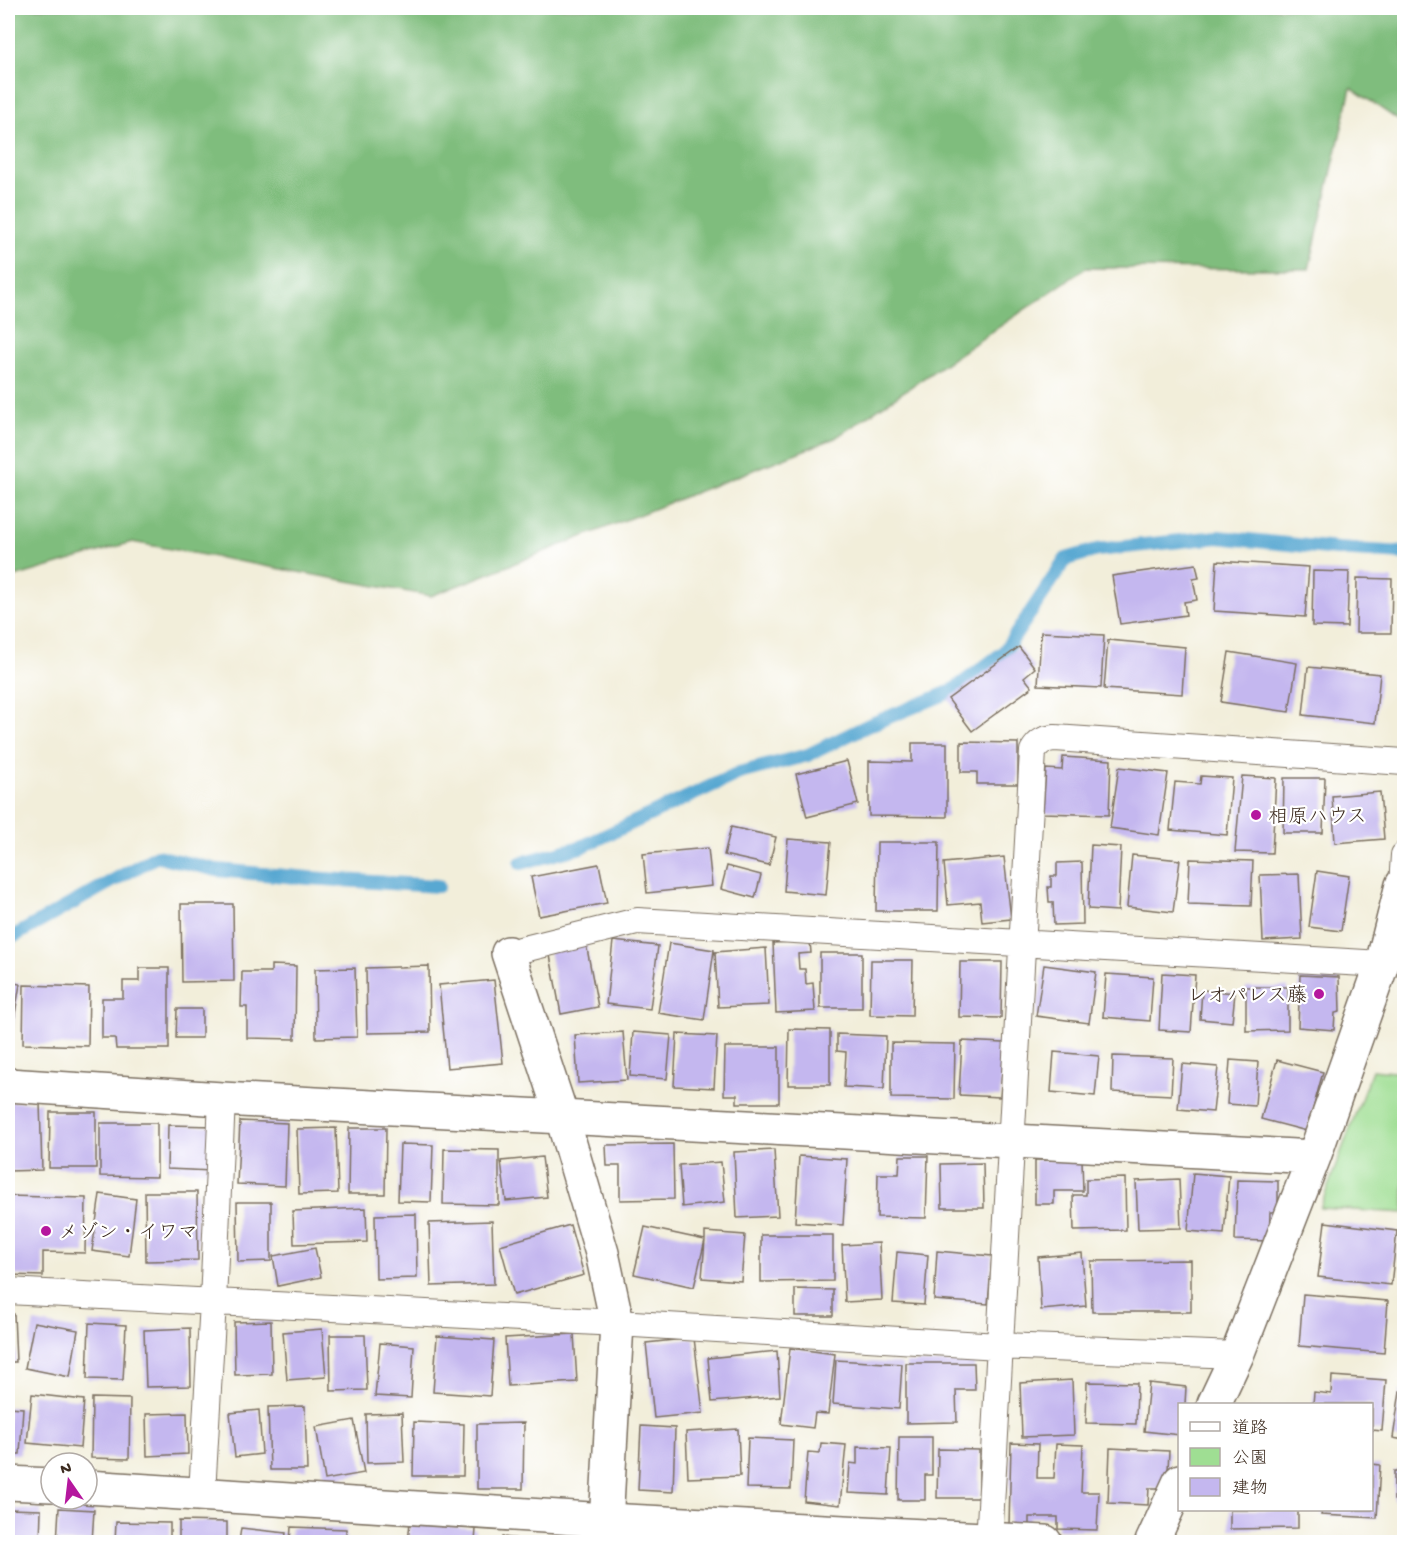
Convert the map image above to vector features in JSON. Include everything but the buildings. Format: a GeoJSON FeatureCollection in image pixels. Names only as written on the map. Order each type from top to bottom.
{"type":"FeatureCollection","features":[{"type":"Feature","properties":{"kind":"street"},"geometry":{"type":"LineString","coordinates":[[1214,1403],[1237,1355],[1314,1157],[1382,964],[1404,875]]}},
{"type":"Feature","properties":{"kind":"street"},"geometry":{"type":"LineString","coordinates":[[508,953],[562,1117],[602,1253],[617,1323],[606,1531]]}},
{"type":"Feature","properties":{"kind":"street"},"geometry":{"type":"LineString","coordinates":[[8,1086],[1314,1157]]}},
{"type":"Feature","properties":{"kind":"street"},"geometry":{"type":"LineString","coordinates":[[8,1483],[39,1484]]}},
{"type":"Feature","properties":{"kind":"street"},"geometry":{"type":"LineString","coordinates":[[1152,1542],[1178,1483]]}},
{"type":"Feature","properties":{"kind":"street"},"geometry":{"type":"LineString","coordinates":[[99,1488],[202,1493],[606,1531],[1045,1542]]}},
{"type":"Feature","properties":{"kind":"lane"},"geometry":{"type":"LineString","coordinates":[[989,1541],[1033,751],[1037,744],[1045,739],[1067,738],[1404,762]]}},
{"type":"Feature","properties":{"kind":"lane"},"geometry":{"type":"LineString","coordinates":[[508,953],[637,921],[1382,964]]}},
{"type":"Feature","properties":{"kind":"lane"},"geometry":{"type":"LineString","coordinates":[[202,1493],[222,1099]]}},
{"type":"Feature","properties":{"kind":"lane"},"geometry":{"type":"LineString","coordinates":[[8,1291],[999,1346],[1237,1355]]}},
{"type":"Feature","properties":{"kind":"green space"},"geometry":{"type":"Polygon","coordinates":[[[8,8],[1404,8],[1404,124],[1351,88],[1309,269],[1086,268],[835,438],[431,596],[132,542],[8,579],[8,8]]]}},
{"type":"Feature","properties":{"kind":"green space"},"geometry":{"type":"Polygon","coordinates":[[[1372,1070],[1404,1073],[1404,1213],[1320,1208],[1372,1070]]]}},
{"type":"Feature","properties":{"kind":"waterway"},"geometry":{"type":"LineString","coordinates":[[521,863],[581,847],[739,773],[808,755],[869,725],[952,691],[1004,652],[1066,559],[1097,550],[1218,537],[1404,553]]}},
{"type":"Feature","properties":{"kind":"waterway"},"geometry":{"type":"LineString","coordinates":[[8,936],[16,935],[157,856],[217,870],[438,886]]}},
{"type":"Feature","properties":{"kind":"place","name":"相原ハウス"},"geometry":{"type":"Point","coordinates":[1256,815]}},
{"type":"Feature","properties":{"kind":"place","name":"レオパレス藤"},"geometry":{"type":"Point","coordinates":[1319,994]}},
{"type":"Feature","properties":{"kind":"place","name":"メゾン・イワマ"},"geometry":{"type":"Point","coordinates":[46,1231]}}]}
